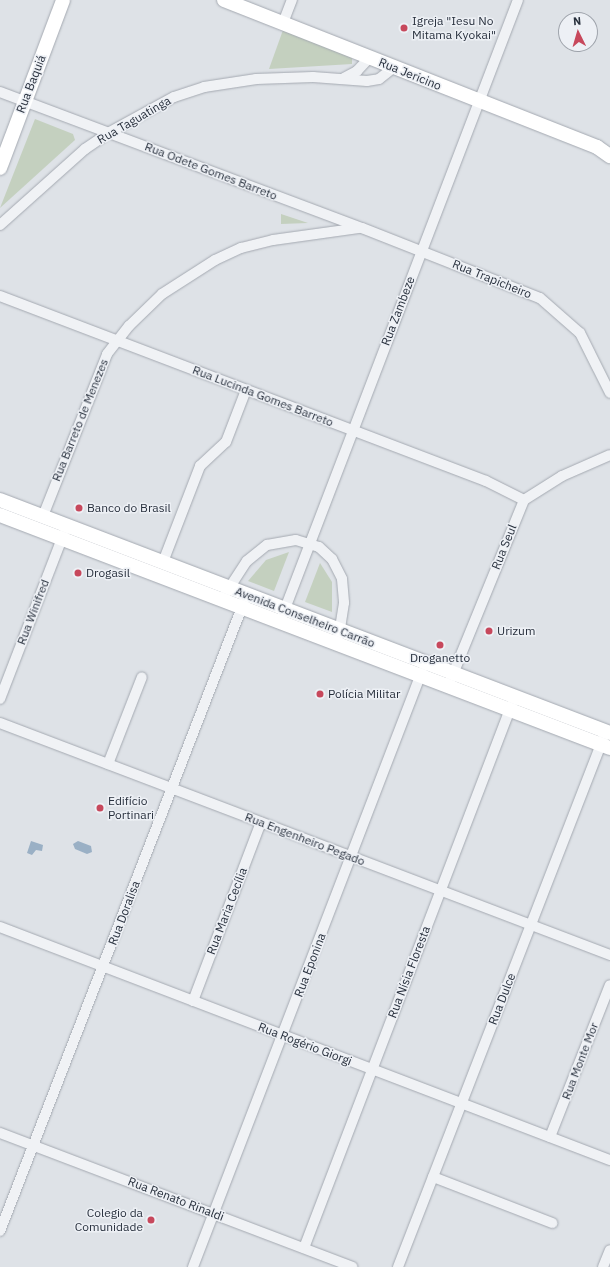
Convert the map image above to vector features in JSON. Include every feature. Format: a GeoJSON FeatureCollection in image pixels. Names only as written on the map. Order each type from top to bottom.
{"type":"FeatureCollection","features":[{"type":"Feature","properties":{"kind":"main road","name":"Rua Baquiá"},"geometry":{"type":"LineString","coordinates":[[0,168],[63,0]]}},
{"type":"Feature","properties":{"kind":"main road","name":"Rua Jericino"},"geometry":{"type":"LineString","coordinates":[[224,0],[480,102],[603,148],[610,156]]}},
{"type":"Feature","properties":{"kind":"main road","name":"Avenida Conselheiro Carrão"},"geometry":{"type":"LineString","coordinates":[[0,500],[43,516],[64,532],[606,739]]}},
{"type":"Feature","properties":{"kind":"main road","name":"Avenida Conselheiro Carrão"},"geometry":{"type":"LineString","coordinates":[[0,515],[64,532],[163,562],[226,594]]}},
{"type":"Feature","properties":{"kind":"street"},"geometry":{"type":"LineString","coordinates":[[283,23],[292,0]]}},
{"type":"Feature","properties":{"kind":"street","name":"Rua Zambeze"},"geometry":{"type":"LineString","coordinates":[[282,615],[518,0]]}},
{"type":"Feature","properties":{"kind":"street"},"geometry":{"type":"LineString","coordinates":[[344,78],[357,71],[369,58]]}},
{"type":"Feature","properties":{"kind":"street","name":"Rua Taguatinga"},"geometry":{"type":"LineString","coordinates":[[0,225],[85,149],[110,132],[174,97],[204,87],[256,79],[344,78],[357,81],[379,79],[393,68]]}},
{"type":"Feature","properties":{"kind":"street","name":"Rua Odete Gomes Barreto"},"geometry":{"type":"LineString","coordinates":[[0,92],[110,132],[421,252]]}},
{"type":"Feature","properties":{"kind":"street","name":"Rua Barreto de Menezes"},"geometry":{"type":"LineString","coordinates":[[43,516],[99,369],[117,340],[162,294],[215,260],[241,248],[273,240],[362,228]]}},
{"type":"Feature","properties":{"kind":"street","name":"Rua Trapicheiro"},"geometry":{"type":"LineString","coordinates":[[421,252],[540,298],[580,333],[610,393]]}},
{"type":"Feature","properties":{"kind":"street","name":"Rua Lucinda Gomes Barreto"},"geometry":{"type":"LineString","coordinates":[[0,296],[486,481],[524,500]]}},
{"type":"Feature","properties":{"kind":"street"},"geometry":{"type":"LineString","coordinates":[[163,562],[200,466],[226,442],[246,390]]}},
{"type":"Feature","properties":{"kind":"street"},"geometry":{"type":"LineString","coordinates":[[524,500],[562,476],[610,455]]}},
{"type":"Feature","properties":{"kind":"street","name":"Rua Seul"},"geometry":{"type":"LineString","coordinates":[[451,680],[524,500]]}},
{"type":"Feature","properties":{"kind":"street","name":"Rua Winifred"},"geometry":{"type":"LineString","coordinates":[[0,699],[64,532]]}},
{"type":"Feature","properties":{"kind":"street"},"geometry":{"type":"LineString","coordinates":[[226,594],[247,562],[267,545],[287,540],[310,544],[326,552],[339,569],[344,588],[339,637]]}},
{"type":"Feature","properties":{"kind":"street","name":"Rua Doralisa"},"geometry":{"type":"LineString","coordinates":[[0,1232],[244,601]]}},
{"type":"Feature","properties":{"kind":"street","name":"Rua Eponina"},"geometry":{"type":"LineString","coordinates":[[193,1267],[423,669]]}},
{"type":"Feature","properties":{"kind":"street"},"geometry":{"type":"LineString","coordinates":[[108,764],[142,676]]}},
{"type":"Feature","properties":{"kind":"street","name":"Rua Nísia Floresta"},"geometry":{"type":"LineString","coordinates":[[304,1248],[512,703]]}},
{"type":"Feature","properties":{"kind":"street","name":"Rua Engenheiro Pegado"},"geometry":{"type":"LineString","coordinates":[[0,723],[610,955]]}},
{"type":"Feature","properties":{"kind":"street","name":"Rua Dulce"},"geometry":{"type":"LineString","coordinates":[[398,1267],[531,925],[606,739]]}},
{"type":"Feature","properties":{"kind":"street","name":"Rua Maria Cecília"},"geometry":{"type":"LineString","coordinates":[[193,1001],[260,822]]}},
{"type":"Feature","properties":{"kind":"street","name":"Rua Rogério Giorgi"},"geometry":{"type":"LineString","coordinates":[[0,927],[610,1160]]}},
{"type":"Feature","properties":{"kind":"street","name":"Rua Monte Mor"},"geometry":{"type":"LineString","coordinates":[[550,1137],[610,985]]}},
{"type":"Feature","properties":{"kind":"street","name":"Rua Renato Rinaldi"},"geometry":{"type":"LineString","coordinates":[[0,1133],[352,1267]]}},
{"type":"Feature","properties":{"kind":"street"},"geometry":{"type":"LineString","coordinates":[[433,1177],[552,1223]]}},
{"type":"Feature","properties":{"kind":"street"},"geometry":{"type":"LineString","coordinates":[[603,1267],[610,1250]]}},
{"type":"Feature","properties":{"kind":"green space"},"geometry":{"type":"Polygon","coordinates":[[[283,30],[352,57],[352,64],[269,69],[283,30]]]}},
{"type":"Feature","properties":{"kind":"green space"},"geometry":{"type":"Polygon","coordinates":[[[35,119],[73,134],[75,140],[0,208],[35,119]]]}},
{"type":"Feature","properties":{"kind":"green space"},"geometry":{"type":"Polygon","coordinates":[[[281,214],[308,223],[281,224],[281,214]]]}},
{"type":"Feature","properties":{"kind":"green space"},"geometry":{"type":"Polygon","coordinates":[[[289,552],[274,591],[248,581],[266,560],[289,552]]]}},
{"type":"Feature","properties":{"kind":"green space"},"geometry":{"type":"Polygon","coordinates":[[[320,563],[332,582],[332,612],[305,602],[320,563]]]}},
{"type":"Feature","properties":{"kind":"water"},"geometry":{"type":"Polygon","coordinates":[[[31,841],[43,845],[42,851],[36,850],[32,855],[27,853],[31,841]]]}},
{"type":"Feature","properties":{"kind":"water"},"geometry":{"type":"Polygon","coordinates":[[[78,841],[91,846],[92,852],[87,854],[75,849],[73,844],[78,841]]]}},
{"type":"Feature","properties":{"kind":"place","name":"Igreja \"Iesu No Mitama Kyokai\""},"geometry":{"type":"Point","coordinates":[404,28]}},
{"type":"Feature","properties":{"kind":"place","name":"Banco do Brasil"},"geometry":{"type":"Point","coordinates":[79,508]}},
{"type":"Feature","properties":{"kind":"place","name":"Drogasil"},"geometry":{"type":"Point","coordinates":[78,573]}},
{"type":"Feature","properties":{"kind":"place","name":"Urizum"},"geometry":{"type":"Point","coordinates":[489,631]}},
{"type":"Feature","properties":{"kind":"place","name":"Droganetto"},"geometry":{"type":"Point","coordinates":[440,645]}},
{"type":"Feature","properties":{"kind":"place","name":"Polícia Militar"},"geometry":{"type":"Point","coordinates":[320,694]}},
{"type":"Feature","properties":{"kind":"place","name":"Edifício Portinari"},"geometry":{"type":"Point","coordinates":[100,808]}},
{"type":"Feature","properties":{"kind":"place","name":"Colegio da Comunidade"},"geometry":{"type":"Point","coordinates":[151,1220]}}]}
